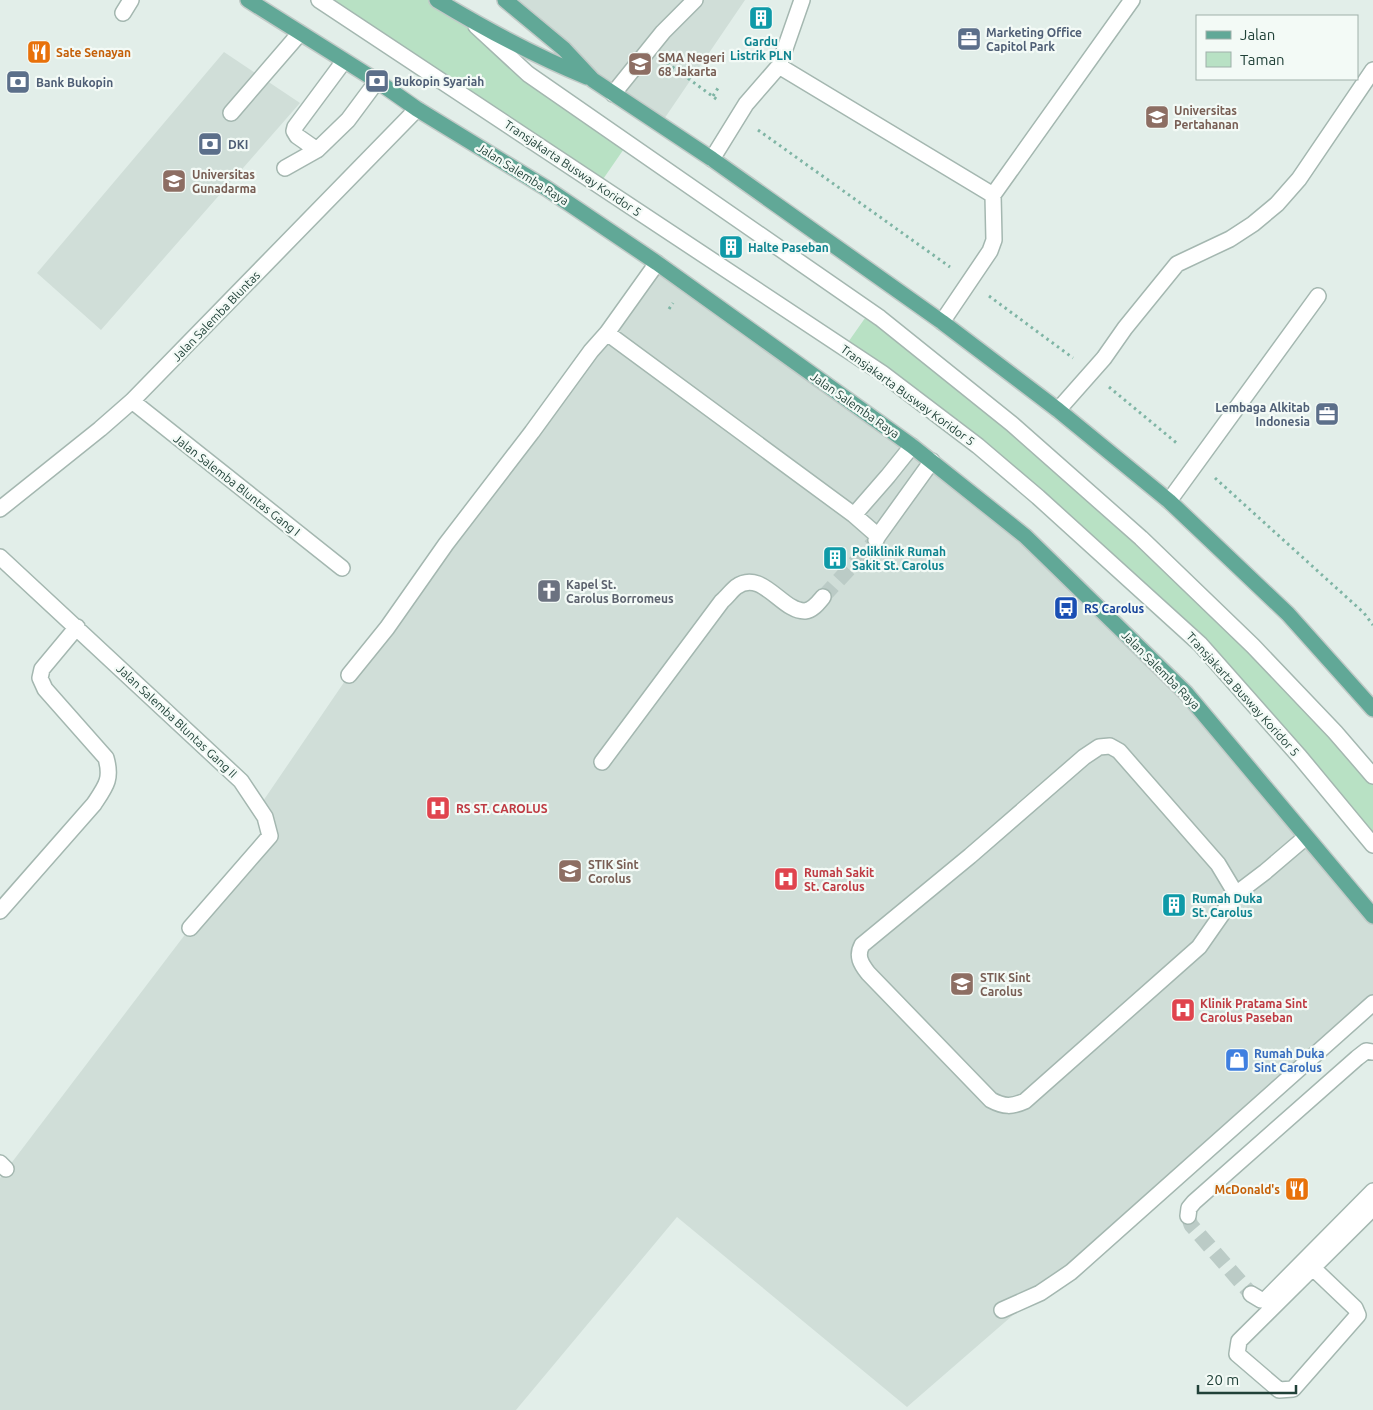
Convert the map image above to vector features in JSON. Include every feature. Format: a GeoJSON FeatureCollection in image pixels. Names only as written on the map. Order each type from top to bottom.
{"type":"FeatureCollection","features":[{"type":"Feature","properties":{"kind":"main road","name":"Jalan Salemba Raya"},"geometry":{"type":"LineString","coordinates":[[248,0],[377,81],[417,109],[546,188],[657,262],[912,446],[1025,536],[1186,693],[1373,916]]}},
{"type":"Feature","properties":{"kind":"main road"},"geometry":{"type":"LineString","coordinates":[[436,0],[471,21],[561,67],[593,80]]}},
{"type":"Feature","properties":{"kind":"main road"},"geometry":{"type":"LineString","coordinates":[[505,0],[564,49],[593,80],[712,159],[942,322],[1058,410],[1170,501],[1288,614],[1373,709]]}},
{"type":"Feature","properties":{"kind":"street","name":"Transjakarta Busway Koridor 5"},"geometry":{"type":"LineString","coordinates":[[319,0],[882,373],[978,446],[1038,496],[1200,644],[1296,751],[1373,845]]}},
{"type":"Feature","properties":{"kind":"street"},"geometry":{"type":"LineString","coordinates":[[447,0],[528,74],[880,318],[1012,424],[1141,538],[1254,646],[1336,732],[1373,776]]}},
{"type":"Feature","properties":{"kind":"street"},"geometry":{"type":"LineString","coordinates":[[613,94],[663,32],[695,0]]}},
{"type":"Feature","properties":{"kind":"street"},"geometry":{"type":"LineString","coordinates":[[712,159],[746,104],[779,66],[802,0]]}},
{"type":"Feature","properties":{"kind":"street"},"geometry":{"type":"LineString","coordinates":[[942,322],[990,251],[994,240],[994,196],[1132,0]]}},
{"type":"Feature","properties":{"kind":"street"},"geometry":{"type":"LineString","coordinates":[[231,113],[300,33]]}},
{"type":"Feature","properties":{"kind":"street"},"geometry":{"type":"LineString","coordinates":[[317,150],[297,136],[294,131],[295,127],[344,61]]}},
{"type":"Feature","properties":{"kind":"street"},"geometry":{"type":"LineString","coordinates":[[779,66],[994,196]]}},
{"type":"Feature","properties":{"kind":"street"},"geometry":{"type":"LineString","coordinates":[[1058,410],[1178,264],[1230,239],[1278,204],[1299,179],[1373,70]]}},
{"type":"Feature","properties":{"kind":"street"},"geometry":{"type":"LineString","coordinates":[[285,168],[317,150],[348,120],[377,81]]}},
{"type":"Feature","properties":{"kind":"street","name":"Jalan Salemba Bluntas"},"geometry":{"type":"LineString","coordinates":[[0,508],[100,430],[132,402],[417,109]]}},
{"type":"Feature","properties":{"kind":"street"},"geometry":{"type":"LineString","coordinates":[[349,675],[387,628],[446,544],[591,351],[607,333],[657,262]]}},
{"type":"Feature","properties":{"kind":"street"},"geometry":{"type":"LineString","coordinates":[[1170,501],[1318,296]]}},
{"type":"Feature","properties":{"kind":"street"},"geometry":{"type":"LineString","coordinates":[[607,333],[854,515],[877,538],[932,461]]}},
{"type":"Feature","properties":{"kind":"street","name":"Jalan Salemba Bluntas Gang I"},"geometry":{"type":"LineString","coordinates":[[132,402],[342,568]]}},
{"type":"Feature","properties":{"kind":"street"},"geometry":{"type":"LineString","coordinates":[[854,515],[912,446]]}},
{"type":"Feature","properties":{"kind":"street","name":"Jalan Salemba Bluntas Gang II"},"geometry":{"type":"LineString","coordinates":[[0,557],[241,782],[265,817],[270,836],[190,928]]}},
{"type":"Feature","properties":{"kind":"street"},"geometry":{"type":"LineString","coordinates":[[602,762],[722,601],[737,586],[753,584],[765,587],[795,609],[805,611],[814,608],[823,597]]}},
{"type":"Feature","properties":{"kind":"street"},"geometry":{"type":"LineString","coordinates":[[0,911],[94,804],[107,785],[109,770],[106,758],[45,689],[40,678],[42,669],[77,627]]}},
{"type":"Feature","properties":{"kind":"street"},"geometry":{"type":"LineString","coordinates":[[1236,894],[1218,864],[1119,751],[1110,746],[1099,747],[1084,756],[970,856],[862,946],[859,959],[868,973],[991,1100],[1001,1105],[1014,1106],[1025,1101],[1199,947],[1236,894],[1306,837]]}},
{"type":"Feature","properties":{"kind":"street"},"geometry":{"type":"LineString","coordinates":[[1002,1310],[1040,1293],[1071,1272],[1373,1003]]}},
{"type":"Feature","properties":{"kind":"street"},"geometry":{"type":"LineString","coordinates":[[1188,1216],[1188,1208],[1194,1202],[1350,1064],[1366,1051],[1373,1052]]}},
{"type":"Feature","properties":{"kind":"street"},"geometry":{"type":"LineString","coordinates":[[1251,1294],[1260,1300],[1266,1299],[1373,1191]]}},
{"type":"Feature","properties":{"kind":"street"},"geometry":{"type":"LineString","coordinates":[[1313,1268],[1355,1308],[1358,1315],[1292,1388],[1279,1390],[1236,1354],[1239,1340],[1373,1208]]}},
{"type":"Feature","properties":{"kind":"path"},"geometry":{"type":"LineString","coordinates":[[649,50],[1091,372],[1198,462],[1364,612],[1373,624]]}},
{"type":"Feature","properties":{"kind":"path"},"geometry":{"type":"LineString","coordinates":[[713,96],[720,85]]}},
{"type":"Feature","properties":{"kind":"shaded area","name":"SMA Negeri 68 Jakarta"},"geometry":{"type":"Polygon","coordinates":[[[505,0],[745,0],[660,125],[505,0]]]}},
{"type":"Feature","properties":{"kind":"shaded area","name":"Universitas Gunadarma"},"geometry":{"type":"Polygon","coordinates":[[[224,52],[300,103],[101,330],[37,273],[224,52]]]}},
{"type":"Feature","properties":{"kind":"shaded area","name":"Rumah Sakit St. Carolus"},"geometry":{"type":"Polygon","coordinates":[[[656,269],[1028,540],[1186,693],[1373,921],[1373,1003],[907,1407],[677,1217],[516,1410],[0,1410],[0,1178],[190,928],[270,836],[259,807],[349,675],[656,269]]]}},
{"type":"Feature","properties":{"kind":"green space"},"geometry":{"type":"Polygon","coordinates":[[[319,0],[447,0],[471,21],[628,143],[599,185],[319,0]]]}},
{"type":"Feature","properties":{"kind":"green space"},"geometry":{"type":"Polygon","coordinates":[[[870,311],[1121,520],[1373,776],[1373,838],[1200,644],[1038,497],[844,348],[870,311]]]}},
{"type":"Feature","properties":{"kind":"tunnel"},"geometry":{"type":"LineString","coordinates":[[823,597],[876,540]]}},
{"type":"Feature","properties":{"kind":"tunnel"},"geometry":{"type":"LineString","coordinates":[[1188,1216],[1191,1225],[1251,1294]]}},
{"type":"Feature","properties":{"kind":"place","name":"Gardu Listrik PLN"},"geometry":{"type":"Point","coordinates":[761,18]}},
{"type":"Feature","properties":{"kind":"place","name":"Marketing Office Capitol Park"},"geometry":{"type":"Point","coordinates":[969,39]}},
{"type":"Feature","properties":{"kind":"place","name":"Sate Senayan"},"geometry":{"type":"Point","coordinates":[39,52]}},
{"type":"Feature","properties":{"kind":"place","name":"SMA Negeri 68 Jakarta"},"geometry":{"type":"Point","coordinates":[640,64]}},
{"type":"Feature","properties":{"kind":"place","name":"Bukopin Syariah"},"geometry":{"type":"Point","coordinates":[377,81]}},
{"type":"Feature","properties":{"kind":"place","name":"Bank Bukopin"},"geometry":{"type":"Point","coordinates":[18,82]}},
{"type":"Feature","properties":{"kind":"place","name":"Universitas Pertahanan"},"geometry":{"type":"Point","coordinates":[1157,117]}},
{"type":"Feature","properties":{"kind":"place","name":"DKI"},"geometry":{"type":"Point","coordinates":[210,144]}},
{"type":"Feature","properties":{"kind":"place","name":"Universitas Gunadarma"},"geometry":{"type":"Point","coordinates":[174,181]}},
{"type":"Feature","properties":{"kind":"place","name":"Halte Paseban"},"geometry":{"type":"Point","coordinates":[731,247]}},
{"type":"Feature","properties":{"kind":"place","name":"Lembaga Alkitab Indonesia"},"geometry":{"type":"Point","coordinates":[1327,414]}},
{"type":"Feature","properties":{"kind":"place","name":"Poliklinik Rumah Sakit St. Carolus"},"geometry":{"type":"Point","coordinates":[835,558]}},
{"type":"Feature","properties":{"kind":"place","name":"Kapel St. Carolus Borromeus"},"geometry":{"type":"Point","coordinates":[549,591]}},
{"type":"Feature","properties":{"kind":"place","name":"RS Carolus"},"geometry":{"type":"Point","coordinates":[1066,608]}},
{"type":"Feature","properties":{"kind":"place","name":"RS ST. CAROLUS"},"geometry":{"type":"Point","coordinates":[438,808]}},
{"type":"Feature","properties":{"kind":"place","name":"STIK Sint Corolus"},"geometry":{"type":"Point","coordinates":[570,871]}},
{"type":"Feature","properties":{"kind":"place","name":"Rumah Sakit St. Carolus"},"geometry":{"type":"Point","coordinates":[786,879]}},
{"type":"Feature","properties":{"kind":"place","name":"Rumah Duka St. Carolus"},"geometry":{"type":"Point","coordinates":[1174,905]}},
{"type":"Feature","properties":{"kind":"place","name":"STIK Sint Carolus"},"geometry":{"type":"Point","coordinates":[962,984]}},
{"type":"Feature","properties":{"kind":"place","name":"Klinik Pratama Sint Carolus Paseban"},"geometry":{"type":"Point","coordinates":[1183,1010]}},
{"type":"Feature","properties":{"kind":"place","name":"Rumah Duka Sint Carolus"},"geometry":{"type":"Point","coordinates":[1237,1060]}},
{"type":"Feature","properties":{"kind":"place","name":"McDonald's"},"geometry":{"type":"Point","coordinates":[1297,1189]}}]}
